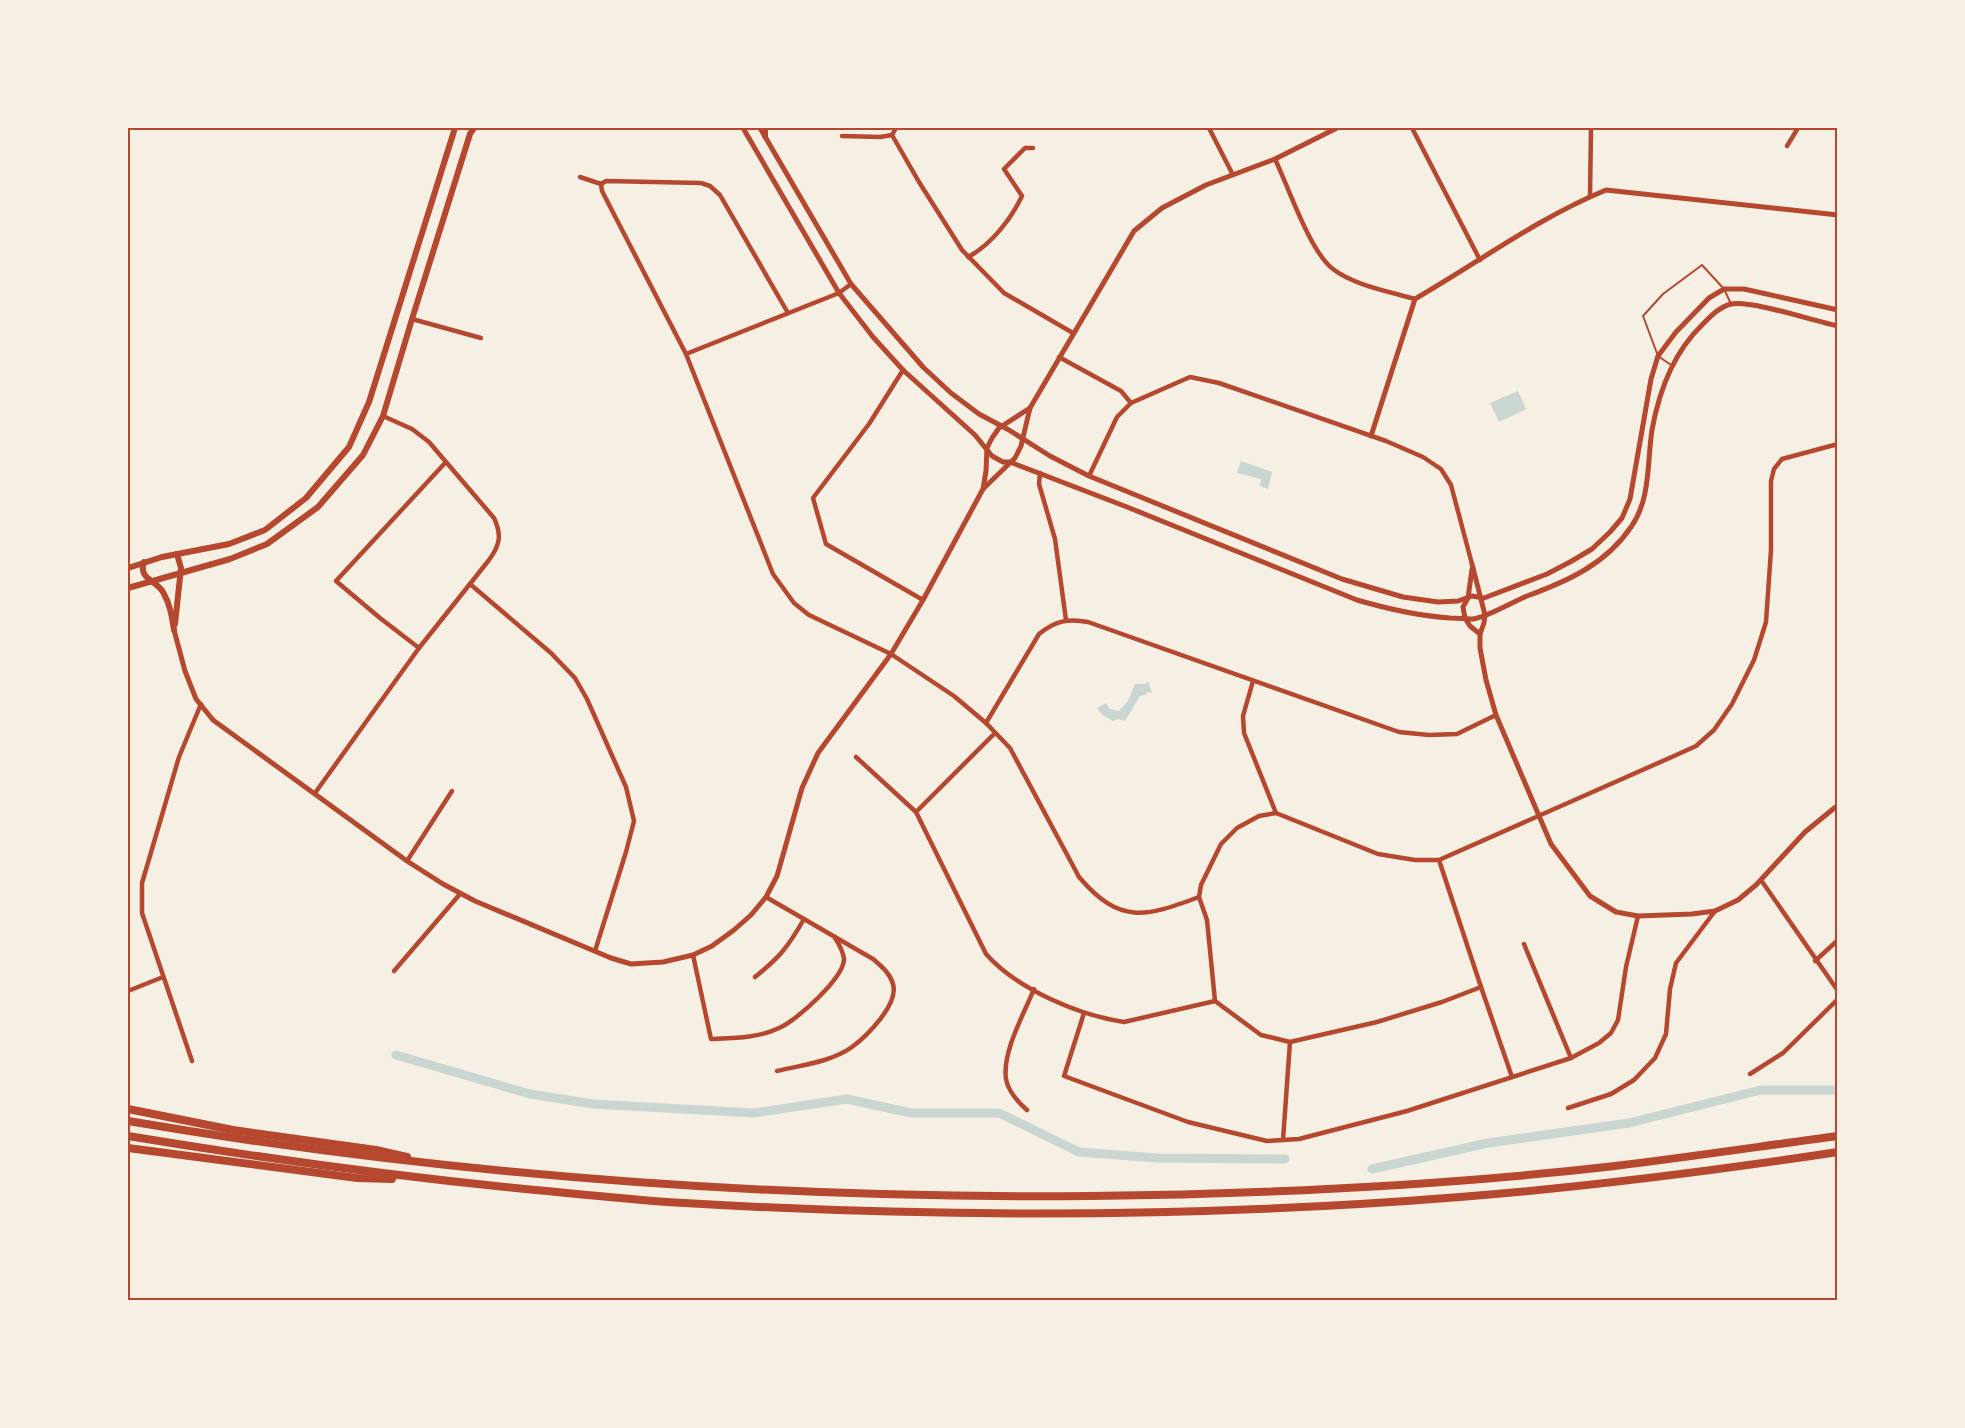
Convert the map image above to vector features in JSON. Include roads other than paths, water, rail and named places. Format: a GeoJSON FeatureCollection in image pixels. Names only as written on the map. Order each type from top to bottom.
{"type":"FeatureCollection","features":[{"type":"Feature","properties":{"kind":"highway"},"geometry":{"type":"LineString","coordinates":[[128,1109],[233,1130],[376,1150],[449,1166]]}},
{"type":"Feature","properties":{"kind":"highway"},"geometry":{"type":"LineString","coordinates":[[128,1121],[364,1157],[654,1184],[823,1193],[1013,1196],[1194,1195],[1345,1188],[1611,1166],[1838,1136]]}},
{"type":"Feature","properties":{"kind":"highway"},"geometry":{"type":"LineString","coordinates":[[128,1136],[255,1157],[442,1181],[663,1202],[825,1210],[996,1213],[1219,1211],[1461,1197],[1709,1171],[1838,1152]]}},
{"type":"Feature","properties":{"kind":"highway"},"geometry":{"type":"LineString","coordinates":[[128,1148],[357,1178],[442,1181]]}},
{"type":"Feature","properties":{"kind":"main road"},"geometry":{"type":"LineString","coordinates":[[128,568],[177,554],[229,544],[266,530],[306,498],[349,447],[369,402],[455,128]]}},
{"type":"Feature","properties":{"kind":"main road"},"geometry":{"type":"LineString","coordinates":[[128,588],[230,559],[267,544],[318,507],[363,455],[384,416],[412,319],[470,134],[474,128]]}},
{"type":"Feature","properties":{"kind":"main road"},"geometry":{"type":"LineString","coordinates":[[762,128],[765,136]]}},
{"type":"Feature","properties":{"kind":"main road"},"geometry":{"type":"LineString","coordinates":[[174,630],[181,563],[177,554]]}},
{"type":"Feature","properties":{"kind":"main road"},"geometry":{"type":"LineString","coordinates":[[144,562],[142,570],[144,575],[160,587],[169,603],[174,630]]}},
{"type":"Feature","properties":{"kind":"street"},"geometry":{"type":"LineString","coordinates":[[742,128],[839,293],[873,337],[903,370],[987,448],[992,456],[1003,462],[1010,462],[1040,473],[1357,600],[1389,610],[1416,615],[1473,619],[1485,615],[1569,580],[1595,564],[1615,547],[1633,525],[1644,500],[1652,429],[1671,366],[1689,338],[1718,309],[1731,304],[1752,305],[1838,326]]}},
{"type":"Feature","properties":{"kind":"street"},"geometry":{"type":"LineString","coordinates":[[892,135],[896,128]]}},
{"type":"Feature","properties":{"kind":"street"},"geometry":{"type":"LineString","coordinates":[[1209,128],[1233,175]]}},
{"type":"Feature","properties":{"kind":"street"},"geometry":{"type":"LineString","coordinates":[[174,630],[185,671],[201,704],[213,720],[407,861],[460,894],[630,964],[663,962],[693,955],[712,946],[734,930],[766,897],[777,876],[802,788],[813,762],[891,654],[983,489],[1018,451],[1030,408],[1134,231],[1143,222],[1171,204],[1206,185],[1275,159],[1337,128]]}},
{"type":"Feature","properties":{"kind":"street"},"geometry":{"type":"LineString","coordinates":[[1412,128],[1480,260]]}},
{"type":"Feature","properties":{"kind":"street"},"geometry":{"type":"LineString","coordinates":[[1590,196],[1591,128]]}},
{"type":"Feature","properties":{"kind":"street"},"geometry":{"type":"LineString","coordinates":[[1787,146],[1798,128]]}},
{"type":"Feature","properties":{"kind":"street"},"geometry":{"type":"LineString","coordinates":[[842,136],[892,135]]}},
{"type":"Feature","properties":{"kind":"street"},"geometry":{"type":"LineString","coordinates":[[892,135],[951,235],[968,257],[1004,293],[1073,333]]}},
{"type":"Feature","properties":{"kind":"street"},"geometry":{"type":"LineString","coordinates":[[765,136],[851,284],[923,367],[979,414],[1089,476],[1342,579],[1403,597],[1448,602],[1482,597],[1547,574],[1592,549],[1610,532],[1622,518],[1630,499],[1651,379],[1658,356],[1709,298],[1724,289],[1744,290],[1838,310]]}},
{"type":"Feature","properties":{"kind":"street"},"geometry":{"type":"LineString","coordinates":[[968,257],[981,250],[1003,226],[1017,206],[1022,196],[1004,169],[1025,148],[1033,148]]}},
{"type":"Feature","properties":{"kind":"street"},"geometry":{"type":"LineString","coordinates":[[1275,159],[1318,252],[1332,269],[1359,281],[1415,299]]}},
{"type":"Feature","properties":{"kind":"street"},"geometry":{"type":"LineString","coordinates":[[580,177],[601,184],[606,181],[701,183],[710,186],[720,195],[789,313]]}},
{"type":"Feature","properties":{"kind":"street"},"geometry":{"type":"LineString","coordinates":[[601,184],[602,191],[686,354],[773,574],[794,603],[809,615],[891,654],[951,694],[986,723],[1010,748],[1079,877],[1095,895],[1114,908],[1126,912],[1142,913],[1199,897]]}},
{"type":"Feature","properties":{"kind":"street"},"geometry":{"type":"LineString","coordinates":[[1371,436],[1415,299],[1507,241],[1590,196],[1606,190],[1615,190],[1838,215]]}},
{"type":"Feature","properties":{"kind":"street"},"geometry":{"type":"LineString","coordinates":[[686,354],[839,293],[851,284]]}},
{"type":"Feature","properties":{"kind":"street"},"geometry":{"type":"LineString","coordinates":[[412,319],[481,338]]}},
{"type":"Feature","properties":{"kind":"street"},"geometry":{"type":"LineString","coordinates":[[1059,357],[1121,391],[1131,403]]}},
{"type":"Feature","properties":{"kind":"street"},"geometry":{"type":"LineString","coordinates":[[903,370],[869,424],[813,498],[826,544],[923,600]]}},
{"type":"Feature","properties":{"kind":"street"},"geometry":{"type":"LineString","coordinates":[[1089,476],[1117,417],[1131,403],[1190,377],[1219,383],[1371,436],[1423,457],[1441,469],[1451,485],[1482,597],[1485,615],[1480,634],[1486,680],[1496,715],[1551,844],[1590,896],[1616,912],[1638,916],[1692,914],[1715,911],[1738,900],[1761,880],[1805,832],[1838,805]]}},
{"type":"Feature","properties":{"kind":"street"},"geometry":{"type":"LineString","coordinates":[[983,489],[987,448],[995,434],[1030,408]]}},
{"type":"Feature","properties":{"kind":"street"},"geometry":{"type":"LineString","coordinates":[[315,794],[419,648],[497,549],[500,538],[499,528],[494,518],[429,442],[412,429],[384,416]]}},
{"type":"Feature","properties":{"kind":"street"},"geometry":{"type":"LineString","coordinates":[[1481,987],[1377,1022],[1290,1042],[1261,1035],[1215,1001],[1207,921],[1199,897],[1209,864],[1221,844],[1237,828],[1259,816],[1276,813],[1378,854],[1415,860],[1439,860],[1696,746],[1714,730],[1732,704],[1754,660],[1766,622],[1771,550],[1771,481],[1774,469],[1782,459],[1838,444]]}},
{"type":"Feature","properties":{"kind":"street"},"geometry":{"type":"LineString","coordinates":[[419,648],[336,581],[445,463]]}},
{"type":"Feature","properties":{"kind":"street"},"geometry":{"type":"LineString","coordinates":[[1040,473],[1039,484],[1055,539],[1066,620]]}},
{"type":"Feature","properties":{"kind":"street"},"geometry":{"type":"LineString","coordinates":[[1472,564],[1468,598],[1463,607],[1465,618],[1470,626],[1480,634]]}},
{"type":"Feature","properties":{"kind":"street"},"geometry":{"type":"LineString","coordinates":[[470,584],[551,653],[575,678],[587,699],[626,787],[634,822],[595,951]]}},
{"type":"Feature","properties":{"kind":"street"},"geometry":{"type":"LineString","coordinates":[[986,723],[1039,634],[1049,626],[1066,620],[1088,622],[1399,732],[1429,735],[1457,734],[1496,715]]}},
{"type":"Feature","properties":{"kind":"street"},"geometry":{"type":"LineString","coordinates":[[1253,681],[1243,716],[1244,733],[1276,813]]}},
{"type":"Feature","properties":{"kind":"street"},"geometry":{"type":"LineString","coordinates":[[192,1061],[142,913],[142,882],[179,757],[201,704]]}},
{"type":"Feature","properties":{"kind":"street"},"geometry":{"type":"LineString","coordinates":[[916,812],[995,733]]}},
{"type":"Feature","properties":{"kind":"street"},"geometry":{"type":"LineString","coordinates":[[856,757],[916,812],[987,954],[999,969],[1014,980],[1084,1013],[1124,1022],[1215,1001]]}},
{"type":"Feature","properties":{"kind":"street"},"geometry":{"type":"LineString","coordinates":[[407,861],[452,791]]}},
{"type":"Feature","properties":{"kind":"street"},"geometry":{"type":"LineString","coordinates":[[1439,860],[1512,1077]]}},
{"type":"Feature","properties":{"kind":"street"},"geometry":{"type":"LineString","coordinates":[[1761,880],[1838,991]]}},
{"type":"Feature","properties":{"kind":"street"},"geometry":{"type":"LineString","coordinates":[[394,971],[460,894]]}},
{"type":"Feature","properties":{"kind":"street"},"geometry":{"type":"LineString","coordinates":[[766,897],[873,959],[886,971],[893,984],[894,995],[888,1008],[871,1030],[852,1047],[819,1061],[777,1071]]}},
{"type":"Feature","properties":{"kind":"street"},"geometry":{"type":"LineString","coordinates":[[1568,1108],[1611,1094],[1634,1080],[1655,1058],[1666,1034],[1676,963],[1715,911]]}},
{"type":"Feature","properties":{"kind":"street"},"geometry":{"type":"LineString","coordinates":[[1084,1013],[1064,1076],[1188,1122],[1267,1141],[1299,1139],[1407,1111],[1570,1058],[1599,1043],[1611,1033],[1618,1020],[1626,967],[1638,916]]}},
{"type":"Feature","properties":{"kind":"street"},"geometry":{"type":"LineString","coordinates":[[755,977],[778,959],[789,946],[804,919]]}},
{"type":"Feature","properties":{"kind":"street"},"geometry":{"type":"LineString","coordinates":[[693,955],[711,1039],[748,1036],[778,1029],[794,1019],[839,974],[844,960],[841,948],[833,936]]}},
{"type":"Feature","properties":{"kind":"street"},"geometry":{"type":"LineString","coordinates":[[1815,961],[1838,940]]}},
{"type":"Feature","properties":{"kind":"street"},"geometry":{"type":"LineString","coordinates":[[1524,944],[1570,1058]]}},
{"type":"Feature","properties":{"kind":"street"},"geometry":{"type":"LineString","coordinates":[[128,991],[164,976]]}},
{"type":"Feature","properties":{"kind":"street"},"geometry":{"type":"LineString","coordinates":[[1027,1110],[1011,1091],[1006,1079],[1008,1052],[1034,989]]}},
{"type":"Feature","properties":{"kind":"street"},"geometry":{"type":"LineString","coordinates":[[1750,1074],[1783,1053],[1838,999]]}},
{"type":"Feature","properties":{"kind":"street"},"geometry":{"type":"LineString","coordinates":[[1283,1140],[1290,1042]]}},
{"type":"Feature","properties":{"kind":"lane"},"geometry":{"type":"LineString","coordinates":[[1671,366],[1658,356],[1643,316],[1663,294],[1702,265],[1724,289],[1731,304]]}},
{"type":"Feature","properties":{"kind":"waterway"},"geometry":{"type":"LineString","coordinates":[[396,1055],[530,1094],[593,1104],[754,1113],[847,1099],[911,1113],[999,1113],[1079,1152],[1157,1158],[1285,1159]]}},
{"type":"Feature","properties":{"kind":"waterway"},"geometry":{"type":"LineString","coordinates":[[1372,1169],[1488,1143],[1629,1123],[1761,1090],[1838,1090]]}}]}
